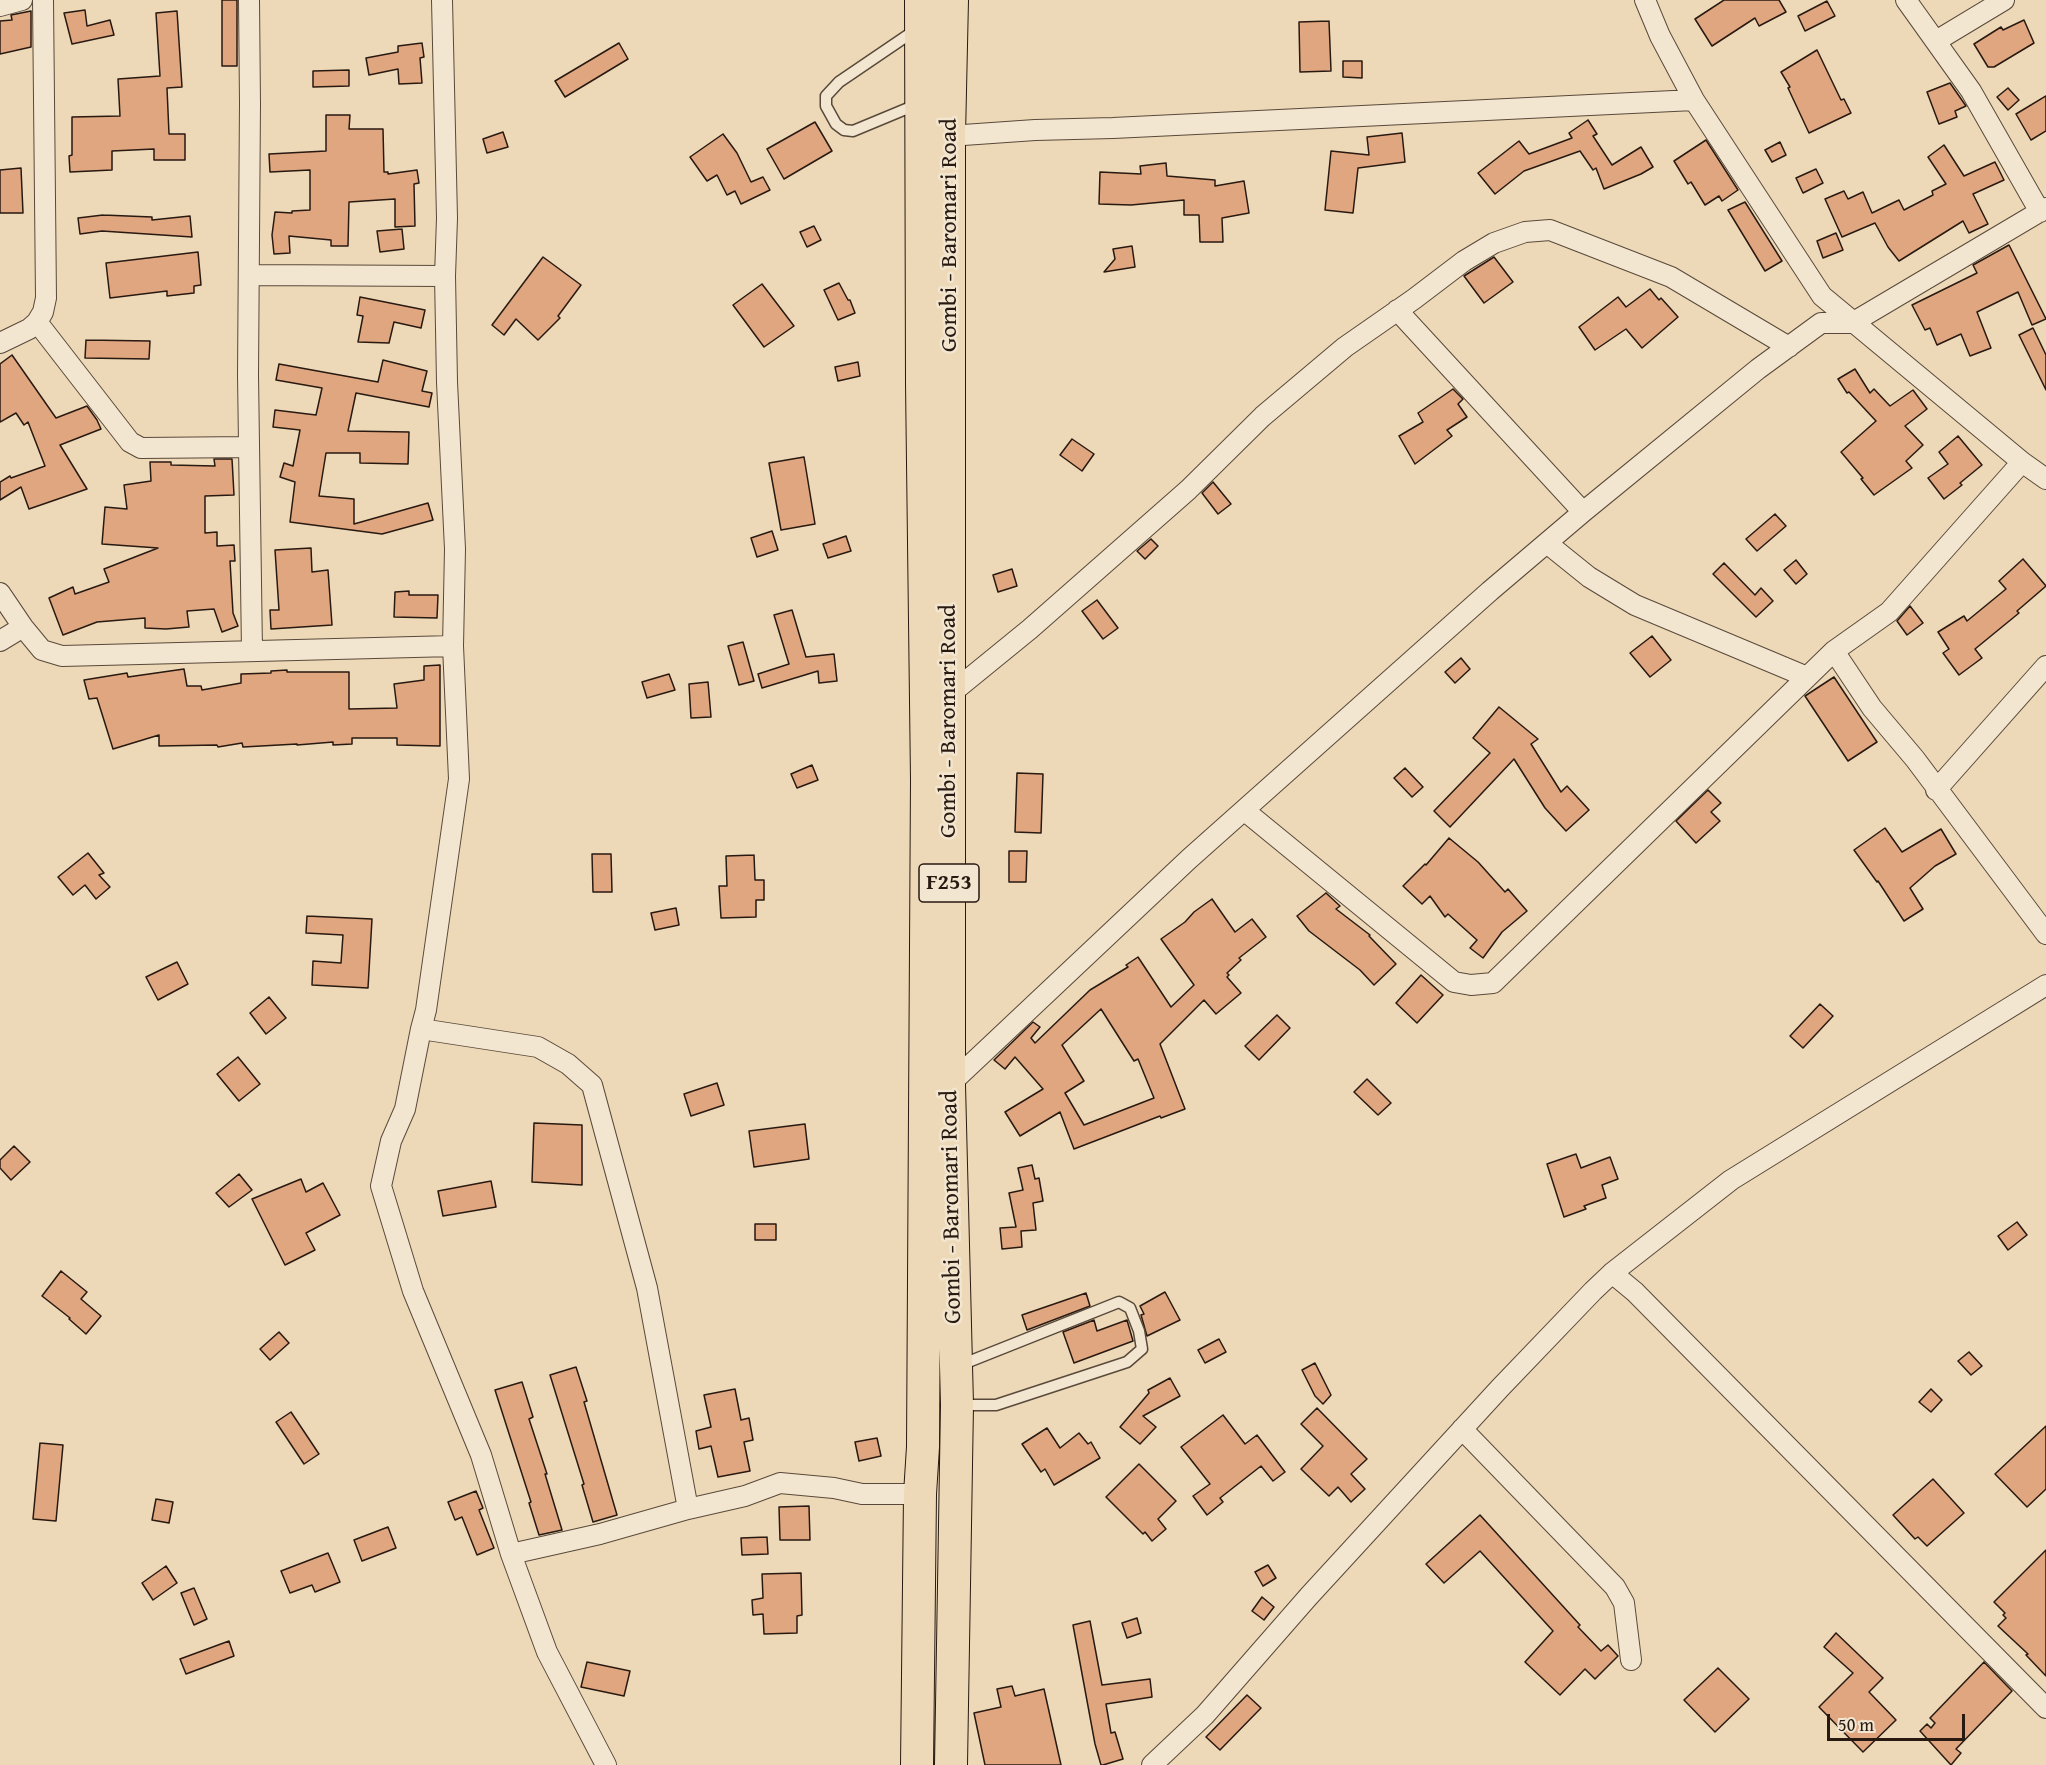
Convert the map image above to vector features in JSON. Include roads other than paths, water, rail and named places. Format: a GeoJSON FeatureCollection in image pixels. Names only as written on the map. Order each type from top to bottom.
{"type":"FeatureCollection","features":[{"type":"Feature","properties":{"kind":"main road","name":"Gombi - Baromari Road"},"geometry":{"type":"LineString","coordinates":[[917,1765],[920,1494],[923,1447],[938,780],[949,695],[948,136],[951,111],[952,0]]}},
{"type":"Feature","properties":{"kind":"main road","name":"Gombi - Baromari Road"},"geometry":{"type":"LineString","coordinates":[[921,13],[922,383],[949,1085],[957,1405],[951,1765]]}},
{"type":"Feature","properties":{"kind":"street"},"geometry":{"type":"LineString","coordinates":[[0,6],[22,0]]}},
{"type":"Feature","properties":{"kind":"street"},"geometry":{"type":"LineString","coordinates":[[0,343],[29,329],[37,322],[43,312],[46,297],[44,0]]}},
{"type":"Feature","properties":{"kind":"street"},"geometry":{"type":"LineString","coordinates":[[249,0],[249,447],[252,651]]}},
{"type":"Feature","properties":{"kind":"street"},"geometry":{"type":"LineString","coordinates":[[442,0],[447,218],[445,276],[454,549],[453,646],[459,779],[426,1010],[405,1109],[391,1141],[381,1186],[413,1291],[481,1455],[511,1554],[547,1652],[606,1765]]}},
{"type":"Feature","properties":{"kind":"street"},"geometry":{"type":"LineString","coordinates":[[1645,0],[1659,36],[1694,100],[1822,296],[2022,462],[2046,479]]}},
{"type":"Feature","properties":{"kind":"street"},"geometry":{"type":"LineString","coordinates":[[949,1085],[1189,859],[1490,591],[1758,369],[1821,323],[1852,323],[2043,210],[1971,92],[1906,0]]}},
{"type":"Feature","properties":{"kind":"street"},"geometry":{"type":"LineString","coordinates":[[1936,41],[2004,0]]}},
{"type":"Feature","properties":{"kind":"street"},"geometry":{"type":"LineString","coordinates":[[948,136],[1694,100]]}},
{"type":"Feature","properties":{"kind":"street"},"geometry":{"type":"LineString","coordinates":[[949,695],[1030,629],[1188,490],[1263,416],[1345,347],[1464,261],[1494,243],[1525,232],[1550,230],[1671,277],[1789,347]]}},
{"type":"Feature","properties":{"kind":"street"},"geometry":{"type":"LineString","coordinates":[[249,275],[445,276]]}},
{"type":"Feature","properties":{"kind":"street"},"geometry":{"type":"LineString","coordinates":[[1397,310],[1583,512]]}},
{"type":"Feature","properties":{"kind":"street"},"geometry":{"type":"LineString","coordinates":[[37,322],[130,442],[141,448],[249,447]]}},
{"type":"Feature","properties":{"kind":"street"},"geometry":{"type":"LineString","coordinates":[[1245,811],[1454,982],[1471,985],[1493,983],[1834,651],[1889,612],[2022,462]]}},
{"type":"Feature","properties":{"kind":"street"},"geometry":{"type":"LineString","coordinates":[[1548,543],[1589,576],[1635,605],[1807,677]]}},
{"type":"Feature","properties":{"kind":"street"},"geometry":{"type":"LineString","coordinates":[[0,593],[42,650],[62,656],[453,646]]}},
{"type":"Feature","properties":{"kind":"street"},"geometry":{"type":"LineString","coordinates":[[0,641],[23,627]]}},
{"type":"Feature","properties":{"kind":"street"},"geometry":{"type":"LineString","coordinates":[[1834,651],[1872,708],[1915,759],[2046,934]]}},
{"type":"Feature","properties":{"kind":"street"},"geometry":{"type":"LineString","coordinates":[[1936,790],[2046,666]]}},
{"type":"Feature","properties":{"kind":"street"},"geometry":{"type":"LineString","coordinates":[[1152,1765],[1205,1715],[1309,1596],[1462,1429],[1612,1273],[1731,1180],[2046,985]]}},
{"type":"Feature","properties":{"kind":"street"},"geometry":{"type":"LineString","coordinates":[[421,1029],[538,1047],[568,1064],[592,1085],[647,1288],[688,1509]]}},
{"type":"Feature","properties":{"kind":"street"},"geometry":{"type":"LineString","coordinates":[[1612,1273],[1643,1301],[2046,1708]]}},
{"type":"Feature","properties":{"kind":"street"},"geometry":{"type":"LineString","coordinates":[[1462,1429],[1615,1587],[1624,1604],[1631,1660]]}},
{"type":"Feature","properties":{"kind":"street"},"geometry":{"type":"LineString","coordinates":[[511,1554],[600,1534],[688,1509],[745,1496],[780,1483],[834,1488],[862,1494],[920,1494]]}},
{"type":"Feature","properties":{"kind":"lane"},"geometry":{"type":"LineString","coordinates":[[921,13],[839,82],[826,96],[826,106],[836,124],[844,130],[854,131],[921,102]]}},
{"type":"Feature","properties":{"kind":"lane"},"geometry":{"type":"LineString","coordinates":[[955,1367],[1119,1302],[1130,1308],[1139,1331],[1142,1349],[1127,1362],[996,1405],[957,1405]]}}]}
